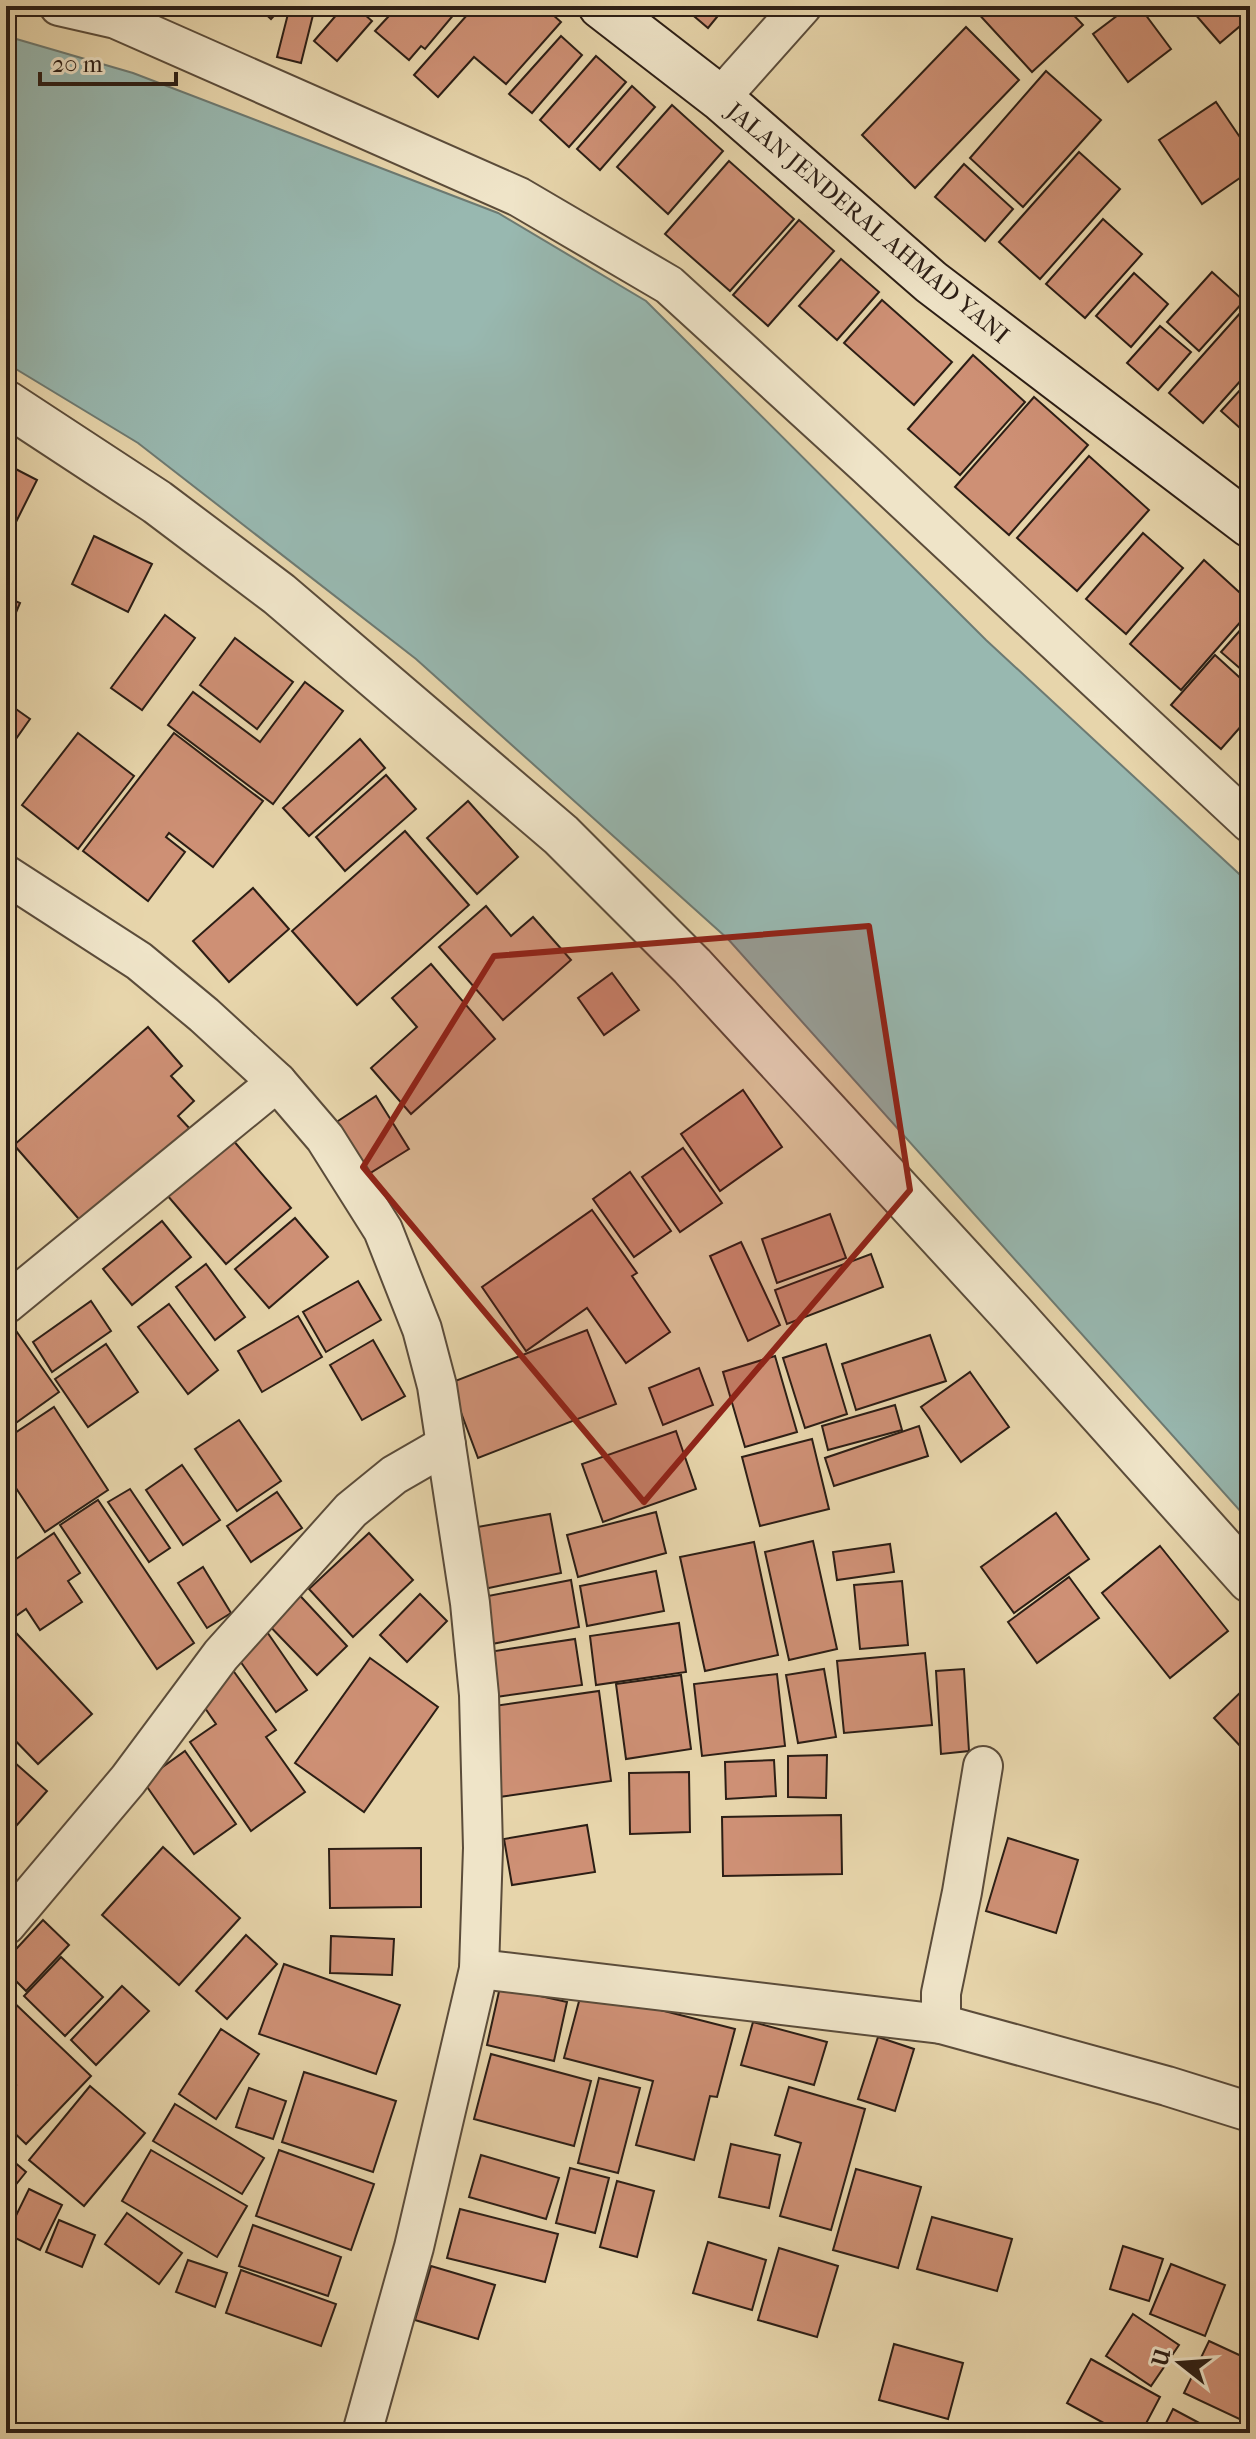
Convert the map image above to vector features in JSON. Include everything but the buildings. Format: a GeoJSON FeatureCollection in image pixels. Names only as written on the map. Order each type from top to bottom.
{"type":"FeatureCollection","features":[{"type":"Feature","properties":{"kind":"street"},"geometry":{"type":"LineString","coordinates":[[59,6],[116,19],[519,197],[669,285],[1250,823]]}},
{"type":"Feature","properties":{"kind":"street","name":"JALAN JENDERAL AHMAD YANI"},"geometry":{"type":"LineString","coordinates":[[601,6],[720,98],[931,282],[1250,525]]}},
{"type":"Feature","properties":{"kind":"street"},"geometry":{"type":"LineString","coordinates":[[720,98],[802,6]]}},
{"type":"Feature","properties":{"kind":"street"},"geometry":{"type":"LineString","coordinates":[[6,403],[157,502],[279,594],[561,835],[713,989],[1012,1314],[1250,1580]]}},
{"type":"Feature","properties":{"kind":"street"},"geometry":{"type":"LineString","coordinates":[[6,875],[139,961],[277,1082],[325,1138],[383,1230],[422,1329],[437,1386],[468,1588],[479,1695],[483,1848],[479,1969],[414,2247],[362,2433]]}},
{"type":"Feature","properties":{"kind":"street"},"geometry":{"type":"LineString","coordinates":[[6,1304],[277,1082]]}},
{"type":"Feature","properties":{"kind":"street"},"geometry":{"type":"LineString","coordinates":[[6,1925],[128,1780],[221,1655],[351,1510],[394,1475],[446,1445]]}},
{"type":"Feature","properties":{"kind":"street"},"geometry":{"type":"LineString","coordinates":[[941,2024],[941,1993],[983,1766]]}},
{"type":"Feature","properties":{"kind":"street"},"geometry":{"type":"LineString","coordinates":[[479,1969],[941,2024],[1250,2112]]}},
{"type":"Feature","properties":{"kind":"highlighted area"},"geometry":{"type":"Polygon","coordinates":[[[869,926],[910,1190],[644,1502],[363,1167],[494,956],[869,926]]]}},
{"type":"Feature","properties":{"kind":"water"},"geometry":{"type":"Polygon","coordinates":[[[6,36],[133,73],[498,213],[646,301],[986,640],[1250,884],[1250,1522],[728,939],[416,659],[138,443],[6,363],[6,36]]]}}]}
